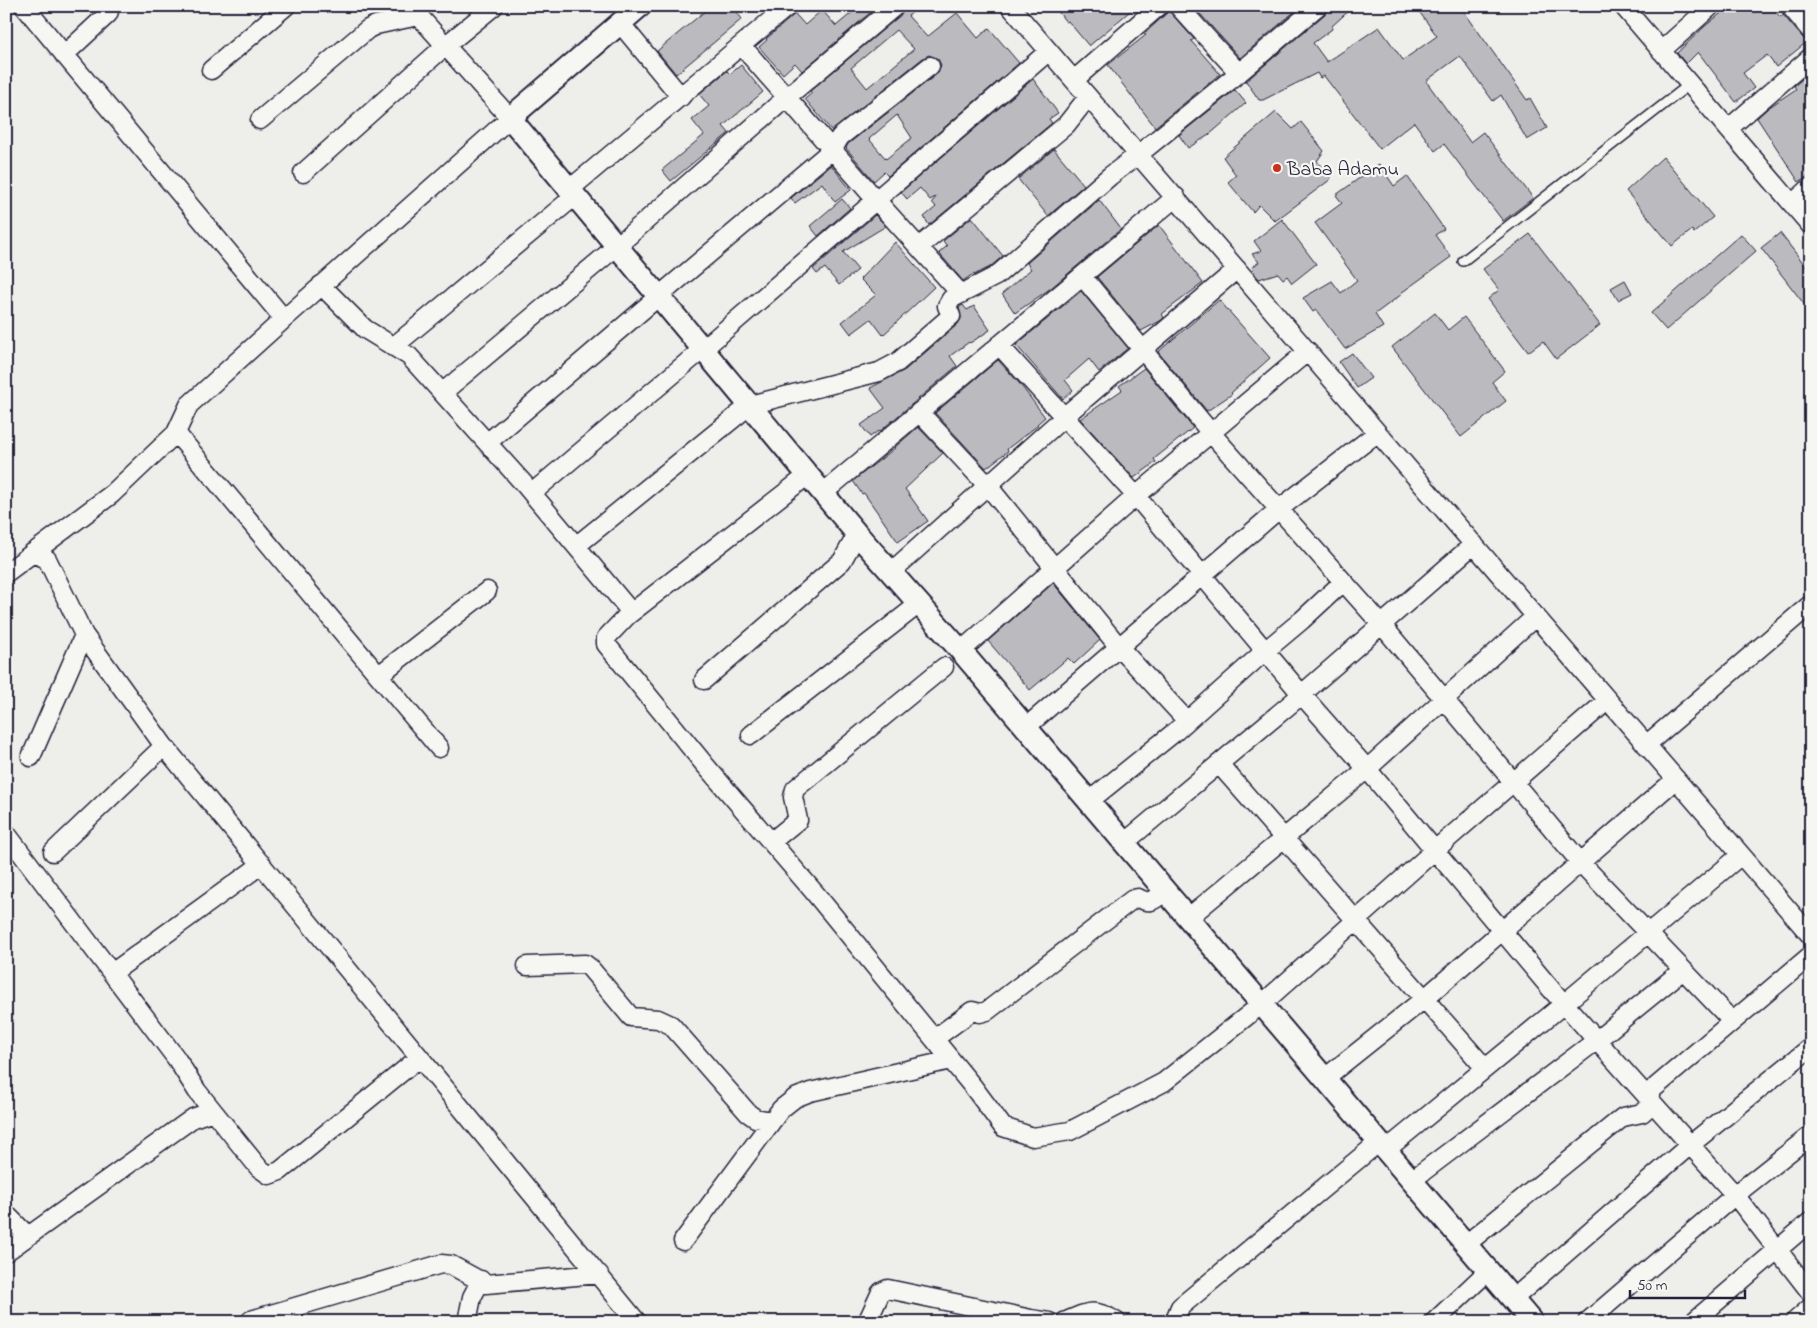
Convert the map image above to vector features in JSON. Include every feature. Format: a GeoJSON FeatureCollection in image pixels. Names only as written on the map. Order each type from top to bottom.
{"type":"FeatureCollection","features":[{"type":"Feature","properties":{"kind":"street"},"geometry":{"type":"LineString","coordinates":[[24,6],[284,319]]}},
{"type":"Feature","properties":{"kind":"street"},"geometry":{"type":"LineString","coordinates":[[64,55],[108,14],[107,6]]}},
{"type":"Feature","properties":{"kind":"street"},"geometry":{"type":"LineString","coordinates":[[211,70],[286,6]]}},
{"type":"Feature","properties":{"kind":"street"},"geometry":{"type":"LineString","coordinates":[[303,173],[445,46],[494,6]]}},
{"type":"Feature","properties":{"kind":"street"},"geometry":{"type":"LineString","coordinates":[[6,573],[112,494],[176,433],[189,406],[510,118],[640,6]]}},
{"type":"Feature","properties":{"kind":"street"},"geometry":{"type":"LineString","coordinates":[[393,347],[573,193],[681,96],[788,6]]}},
{"type":"Feature","properties":{"kind":"street"},"geometry":{"type":"LineString","coordinates":[[442,393],[617,246],[786,97],[895,6]]}},
{"type":"Feature","properties":{"kind":"street"},"geometry":{"type":"LineString","coordinates":[[1010,6],[1811,936]]}},
{"type":"Feature","properties":{"kind":"street"},"geometry":{"type":"LineString","coordinates":[[1074,80],[1159,6]]}},
{"type":"Feature","properties":{"kind":"street"},"geometry":{"type":"LineString","coordinates":[[1178,6],[1239,73]]}},
{"type":"Feature","properties":{"kind":"street"},"geometry":{"type":"LineString","coordinates":[[1623,6],[1811,226]]}},
{"type":"Feature","properties":{"kind":"street"},"geometry":{"type":"LineString","coordinates":[[1661,51],[1711,6]]}},
{"type":"Feature","properties":{"kind":"street"},"geometry":{"type":"LineString","coordinates":[[1790,6],[1811,31]]}},
{"type":"Feature","properties":{"kind":"street"},"geometry":{"type":"LineString","coordinates":[[576,546],[750,405],[879,372],[898,362],[951,316],[947,306],[951,299],[996,276],[1110,176],[1239,73],[1317,7]]}},
{"type":"Feature","properties":{"kind":"street"},"geometry":{"type":"LineString","coordinates":[[260,120],[368,29],[414,11],[510,118],[857,534],[961,652],[1326,1078],[1465,1245],[1532,1322]]}},
{"type":"Feature","properties":{"kind":"street"},"geometry":{"type":"LineString","coordinates":[[620,23],[681,96]]}},
{"type":"Feature","properties":{"kind":"street"},"geometry":{"type":"LineString","coordinates":[[742,46],[961,294]]}},
{"type":"Feature","properties":{"kind":"street"},"geometry":{"type":"LineString","coordinates":[[532,494],[704,349],[1049,52]]}},
{"type":"Feature","properties":{"kind":"street"},"geometry":{"type":"LineString","coordinates":[[1728,129],[1811,58]]}},
{"type":"Feature","properties":{"kind":"street"},"geometry":{"type":"LineString","coordinates":[[487,444],[833,150],[840,137],[930,66]]}},
{"type":"Feature","properties":{"kind":"street"},"geometry":{"type":"LineString","coordinates":[[919,247],[1066,125],[1088,97]]}},
{"type":"Feature","properties":{"kind":"street"},"geometry":{"type":"LineString","coordinates":[[1792,204],[1811,187]]}},
{"type":"Feature","properties":{"kind":"street"},"geometry":{"type":"LineString","coordinates":[[823,493],[1176,197]]}},
{"type":"Feature","properties":{"kind":"street"},"geometry":{"type":"LineString","coordinates":[[891,572],[1064,417],[1237,269]]}},
{"type":"Feature","properties":{"kind":"street"},"geometry":{"type":"LineString","coordinates":[[1082,276],[1211,433],[1382,625],[1581,863],[1732,1021]]}},
{"type":"Feature","properties":{"kind":"street"},"geometry":{"type":"LineString","coordinates":[[322,285],[365,329],[408,356],[532,494],[631,612]]}},
{"type":"Feature","properties":{"kind":"street"},"geometry":{"type":"LineString","coordinates":[[999,345],[1136,496],[1302,695],[1367,769],[1565,1004],[1735,1196],[1811,1293]]}},
{"type":"Feature","properties":{"kind":"street"},"geometry":{"type":"LineString","coordinates":[[961,652],[1136,496],[1308,351]]}},
{"type":"Feature","properties":{"kind":"street"},"geometry":{"type":"LineString","coordinates":[[920,412],[988,486],[1119,647],[1187,721]]}},
{"type":"Feature","properties":{"kind":"street"},"geometry":{"type":"LineString","coordinates":[[176,433],[380,675],[438,748]]}},
{"type":"Feature","properties":{"kind":"street"},"geometry":{"type":"LineString","coordinates":[[1025,728],[1279,509],[1377,433]]}},
{"type":"Feature","properties":{"kind":"street"},"geometry":{"type":"LineString","coordinates":[[808,475],[631,612],[606,638],[606,644],[705,766],[814,892],[951,1060],[1003,1128],[1034,1137],[1070,1131],[1164,1082],[1262,1004],[1435,850],[1608,700]]}},
{"type":"Feature","properties":{"kind":"street"},"geometry":{"type":"LineString","coordinates":[[704,680],[842,561],[857,534]]}},
{"type":"Feature","properties":{"kind":"street"},"geometry":{"type":"LineString","coordinates":[[1124,843],[1302,695],[1474,544]]}},
{"type":"Feature","properties":{"kind":"street"},"geometry":{"type":"LineString","coordinates":[[32,553],[47,559],[84,635],[164,746],[637,1322]]}},
{"type":"Feature","properties":{"kind":"street"},"geometry":{"type":"LineString","coordinates":[[1088,802],[1187,721],[1343,582]]}},
{"type":"Feature","properties":{"kind":"street"},"geometry":{"type":"LineString","coordinates":[[380,675],[487,590]]}},
{"type":"Feature","properties":{"kind":"street"},"geometry":{"type":"LineString","coordinates":[[751,735],[919,604]]}},
{"type":"Feature","properties":{"kind":"street"},"geometry":{"type":"LineString","coordinates":[[1646,745],[1811,604]]}},
{"type":"Feature","properties":{"kind":"street"},"geometry":{"type":"LineString","coordinates":[[1188,918],[1367,769],[1536,616]]}},
{"type":"Feature","properties":{"kind":"street"},"geometry":{"type":"LineString","coordinates":[[31,757],[84,635]]}},
{"type":"Feature","properties":{"kind":"street"},"geometry":{"type":"LineString","coordinates":[[771,842],[798,820],[793,797],[795,790],[944,667]]}},
{"type":"Feature","properties":{"kind":"street"},"geometry":{"type":"LineString","coordinates":[[52,852],[164,746]]}},
{"type":"Feature","properties":{"kind":"street"},"geometry":{"type":"LineString","coordinates":[[1219,764],[1485,1068]]}},
{"type":"Feature","properties":{"kind":"street"},"geometry":{"type":"LineString","coordinates":[[1326,1078],[1424,999],[1676,779]]}},
{"type":"Feature","properties":{"kind":"street"},"geometry":{"type":"LineString","coordinates":[[6,833],[176,1058],[197,1090],[258,1168],[269,1175],[280,1171],[419,1058]]}},
{"type":"Feature","properties":{"kind":"street"},"geometry":{"type":"LineString","coordinates":[[1174,1322],[1180,1307],[1382,1146],[1485,1068],[1565,1004],[1740,855]]}},
{"type":"Feature","properties":{"kind":"street"},"geometry":{"type":"LineString","coordinates":[[112,973],[262,864]]}},
{"type":"Feature","properties":{"kind":"street"},"geometry":{"type":"LineString","coordinates":[[934,1039],[972,1011],[980,1013],[987,1011],[1133,899],[1138,898],[1147,902],[1153,901],[1165,891]]}},
{"type":"Feature","properties":{"kind":"street"},"geometry":{"type":"LineString","coordinates":[[1465,1245],[1623,1117],[1642,1113],[1650,1099],[1732,1021],[1811,955]]}},
{"type":"Feature","properties":{"kind":"street"},"geometry":{"type":"LineString","coordinates":[[528,966],[585,964],[631,1017],[658,1019],[671,1025],[748,1113],[755,1118],[772,1121]]}},
{"type":"Feature","properties":{"kind":"street"},"geometry":{"type":"LineString","coordinates":[[1412,1180],[1597,1040],[1683,970]]}},
{"type":"Feature","properties":{"kind":"street"},"geometry":{"type":"LineString","coordinates":[[1513,1299],[1690,1145],[1811,1047]]}},
{"type":"Feature","properties":{"kind":"street"},"geometry":{"type":"LineString","coordinates":[[683,1241],[781,1109],[795,1098],[810,1092],[951,1060]]}},
{"type":"Feature","properties":{"kind":"street"},"geometry":{"type":"LineString","coordinates":[[193,1118],[193,1102],[197,1090]]}},
{"type":"Feature","properties":{"kind":"street"},"geometry":{"type":"LineString","coordinates":[[6,1252],[193,1118],[214,1112]]}},
{"type":"Feature","properties":{"kind":"street"},"geometry":{"type":"LineString","coordinates":[[1587,1322],[1811,1134]]}},
{"type":"Feature","properties":{"kind":"street"},"geometry":{"type":"LineString","coordinates":[[6,1214],[28,1236]]}},
{"type":"Feature","properties":{"kind":"street"},"geometry":{"type":"LineString","coordinates":[[1693,1322],[1811,1221]]}},
{"type":"Feature","properties":{"kind":"street"},"geometry":{"type":"LineString","coordinates":[[250,1320],[441,1264],[451,1265],[486,1284],[599,1274]]}},
{"type":"Feature","properties":{"kind":"street"},"geometry":{"type":"LineString","coordinates":[[1434,1322],[1488,1271]]}},
{"type":"Feature","properties":{"kind":"street"},"geometry":{"type":"LineString","coordinates":[[467,1322],[472,1297],[480,1280]]}},
{"type":"Feature","properties":{"kind":"street"},"geometry":{"type":"LineString","coordinates":[[866,1322],[881,1292],[888,1289],[1050,1322]]}},
{"type":"Feature","properties":{"kind":"street"},"geometry":{"type":"LineString","coordinates":[[1794,1322],[1811,1307]]}},
{"type":"Feature","properties":{"kind":"street"},"geometry":{"type":"LineString","coordinates":[[1064,1322],[1084,1312],[1097,1312],[1117,1322]]}},
{"type":"Feature","properties":{"kind":"lane"},"geometry":{"type":"LineString","coordinates":[[1463,261],[1690,84]]}},
{"type":"Feature","properties":{"kind":"building"},"geometry":{"type":"Polygon","coordinates":[[[711,6],[732,6],[742,19],[676,74],[657,51],[711,6]]]}},
{"type":"Feature","properties":{"kind":"building"},"geometry":{"type":"Polygon","coordinates":[[[860,6],[878,6],[802,71],[795,63],[783,74],[759,47],[795,14],[805,25],[822,10],[836,26],[860,6]]]}},
{"type":"Feature","properties":{"kind":"building"},"geometry":{"type":"Polygon","coordinates":[[[905,6],[920,6],[908,16],[927,37],[957,13],[978,38],[989,28],[1019,63],[888,176],[884,172],[874,181],[846,148],[848,144],[937,74],[941,65],[938,59],[929,55],[923,58],[832,131],[805,99],[812,93],[810,91],[902,14],[905,6]],[[896,30],[851,68],[867,88],[914,49],[896,30]],[[897,115],[869,139],[886,159],[912,138],[897,115]]]}},
{"type":"Feature","properties":{"kind":"building"},"geometry":{"type":"Polygon","coordinates":[[[1054,6],[1136,6],[1089,46],[1068,21],[1066,22],[1054,6]]]}},
{"type":"Feature","properties":{"kind":"building"},"geometry":{"type":"Polygon","coordinates":[[[1193,6],[1301,6],[1240,58],[1193,6]]]}},
{"type":"Feature","properties":{"kind":"building"},"geometry":{"type":"Polygon","coordinates":[[[1328,6],[1354,6],[1332,26],[1332,29],[1313,43],[1327,62],[1379,27],[1403,60],[1437,36],[1415,6],[1460,6],[1527,100],[1530,98],[1547,128],[1527,140],[1501,95],[1493,101],[1460,56],[1426,81],[1470,142],[1483,132],[1533,198],[1503,221],[1444,144],[1435,151],[1414,122],[1380,149],[1324,76],[1320,78],[1317,73],[1263,100],[1259,100],[1246,81],[1325,14],[1328,6]]]}},
{"type":"Feature","properties":{"kind":"building"},"geometry":{"type":"Polygon","coordinates":[[[1730,6],[1771,6],[1780,17],[1783,15],[1803,38],[1808,41],[1776,67],[1767,55],[1743,73],[1754,88],[1736,102],[1698,52],[1686,64],[1677,53],[1704,27],[1730,6]]]}},
{"type":"Feature","properties":{"kind":"building"},"geometry":{"type":"Polygon","coordinates":[[[1169,11],[1194,39],[1191,41],[1220,74],[1155,127],[1108,65],[1146,35],[1144,34],[1169,11]]]}},
{"type":"Feature","properties":{"kind":"building"},"geometry":{"type":"Polygon","coordinates":[[[741,65],[763,92],[723,126],[729,133],[671,181],[662,170],[704,135],[692,120],[709,106],[699,94],[727,71],[730,74],[741,65]]]}},
{"type":"Feature","properties":{"kind":"building"},"geometry":{"type":"Polygon","coordinates":[[[1811,72],[1811,174],[1799,182],[1757,118],[1796,89],[1794,86],[1811,72]]]}},
{"type":"Feature","properties":{"kind":"building"},"geometry":{"type":"Polygon","coordinates":[[[1033,79],[1058,113],[1049,119],[1052,123],[929,225],[924,217],[936,207],[932,202],[937,196],[930,200],[920,188],[907,199],[901,192],[1033,79]]]}},
{"type":"Feature","properties":{"kind":"building"},"geometry":{"type":"Polygon","coordinates":[[[1235,90],[1246,103],[1209,135],[1188,148],[1179,135],[1235,90]]]}},
{"type":"Feature","properties":{"kind":"building","name":"Baba Adamu"},"geometry":{"type":"Polygon","coordinates":[[[1276,112],[1293,129],[1301,122],[1324,151],[1317,161],[1331,179],[1275,221],[1259,205],[1253,212],[1228,182],[1236,175],[1223,157],[1276,112]]]}},
{"type":"Feature","properties":{"kind":"building"},"geometry":{"type":"Polygon","coordinates":[[[1054,149],[1084,185],[1048,216],[1018,179],[1054,149]]]}},
{"type":"Feature","properties":{"kind":"building"},"geometry":{"type":"Polygon","coordinates":[[[1663,157],[1713,217],[1694,233],[1692,230],[1672,246],[1626,191],[1663,157]]]}},
{"type":"Feature","properties":{"kind":"building"},"geometry":{"type":"Polygon","coordinates":[[[1379,164],[1394,186],[1407,176],[1444,229],[1435,235],[1451,257],[1375,314],[1383,327],[1345,349],[1316,310],[1313,312],[1303,298],[1332,281],[1341,293],[1357,280],[1315,223],[1342,203],[1336,195],[1379,164]]]}},
{"type":"Feature","properties":{"kind":"building"},"geometry":{"type":"Polygon","coordinates":[[[831,165],[851,190],[835,202],[822,183],[795,203],[791,198],[831,165]]]}},
{"type":"Feature","properties":{"kind":"building"},"geometry":{"type":"Polygon","coordinates":[[[842,199],[850,208],[818,236],[810,226],[842,199]]]}},
{"type":"Feature","properties":{"kind":"building"},"geometry":{"type":"Polygon","coordinates":[[[1099,200],[1121,229],[1051,288],[1015,313],[1002,294],[1031,269],[1027,263],[1099,200]]]}},
{"type":"Feature","properties":{"kind":"building"},"geometry":{"type":"Polygon","coordinates":[[[875,215],[886,226],[843,252],[858,270],[839,285],[825,268],[817,274],[813,269],[875,215]]]}},
{"type":"Feature","properties":{"kind":"building"},"geometry":{"type":"Polygon","coordinates":[[[972,217],[1003,256],[990,267],[973,274],[963,281],[939,253],[947,246],[943,241],[972,217]]]}},
{"type":"Feature","properties":{"kind":"building"},"geometry":{"type":"Polygon","coordinates":[[[1282,219],[1316,264],[1292,283],[1287,276],[1283,279],[1278,273],[1259,279],[1252,267],[1259,262],[1252,254],[1261,251],[1254,241],[1282,219]]]}},
{"type":"Feature","properties":{"kind":"building"},"geometry":{"type":"Polygon","coordinates":[[[1159,225],[1203,283],[1162,314],[1164,318],[1141,331],[1097,277],[1159,225]]]}},
{"type":"Feature","properties":{"kind":"building"},"geometry":{"type":"Polygon","coordinates":[[[1780,233],[1811,273],[1811,313],[1761,248],[1780,233]]]}},
{"type":"Feature","properties":{"kind":"building"},"geometry":{"type":"Polygon","coordinates":[[[1530,234],[1600,325],[1556,359],[1543,341],[1528,352],[1488,299],[1499,290],[1483,269],[1530,234]]]}},
{"type":"Feature","properties":{"kind":"building"},"geometry":{"type":"Polygon","coordinates":[[[1741,234],[1756,251],[1666,330],[1651,313],[1741,234]]]}},
{"type":"Feature","properties":{"kind":"building"},"geometry":{"type":"Polygon","coordinates":[[[895,242],[934,287],[883,335],[871,319],[851,334],[842,322],[876,295],[860,279],[895,242]]]}},
{"type":"Feature","properties":{"kind":"building"},"geometry":{"type":"Polygon","coordinates":[[[1625,280],[1632,293],[1618,300],[1611,288],[1625,280]]]}},
{"type":"Feature","properties":{"kind":"building"},"geometry":{"type":"Polygon","coordinates":[[[1081,291],[1128,348],[1099,372],[1089,359],[1065,380],[1073,390],[1063,399],[1016,345],[1081,291]]]}},
{"type":"Feature","properties":{"kind":"building"},"geometry":{"type":"Polygon","coordinates":[[[1219,300],[1270,358],[1232,394],[1207,411],[1158,352],[1219,300]]]}},
{"type":"Feature","properties":{"kind":"building"},"geometry":{"type":"Polygon","coordinates":[[[963,305],[967,310],[974,306],[990,330],[950,356],[957,366],[879,432],[870,437],[861,425],[885,408],[870,388],[905,370],[958,324],[961,318],[959,307],[963,305]]]}},
{"type":"Feature","properties":{"kind":"building"},"geometry":{"type":"Polygon","coordinates":[[[1435,313],[1448,330],[1464,317],[1505,371],[1492,382],[1506,401],[1461,437],[1392,347],[1435,313]]]}},
{"type":"Feature","properties":{"kind":"building"},"geometry":{"type":"Polygon","coordinates":[[[1352,353],[1371,378],[1357,388],[1339,362],[1352,353]]]}},
{"type":"Feature","properties":{"kind":"building"},"geometry":{"type":"Polygon","coordinates":[[[998,360],[1019,383],[1045,417],[1038,425],[1007,449],[1008,451],[986,468],[935,413],[998,360]]]}},
{"type":"Feature","properties":{"kind":"building"},"geometry":{"type":"Polygon","coordinates":[[[1144,368],[1193,428],[1154,459],[1156,462],[1134,478],[1080,419],[1122,390],[1119,386],[1144,368]]]}},
{"type":"Feature","properties":{"kind":"building"},"geometry":{"type":"Polygon","coordinates":[[[918,427],[943,453],[905,489],[928,521],[898,542],[864,493],[862,494],[853,481],[918,427]]]}},
{"type":"Feature","properties":{"kind":"building"},"geometry":{"type":"Polygon","coordinates":[[[1053,583],[1100,640],[1074,664],[1068,658],[1030,690],[988,641],[1053,583]]]}},
{"type":"Feature","properties":{"kind":"place","name":"Baba Adamu"},"geometry":{"type":"Point","coordinates":[1277,168]}}]}
